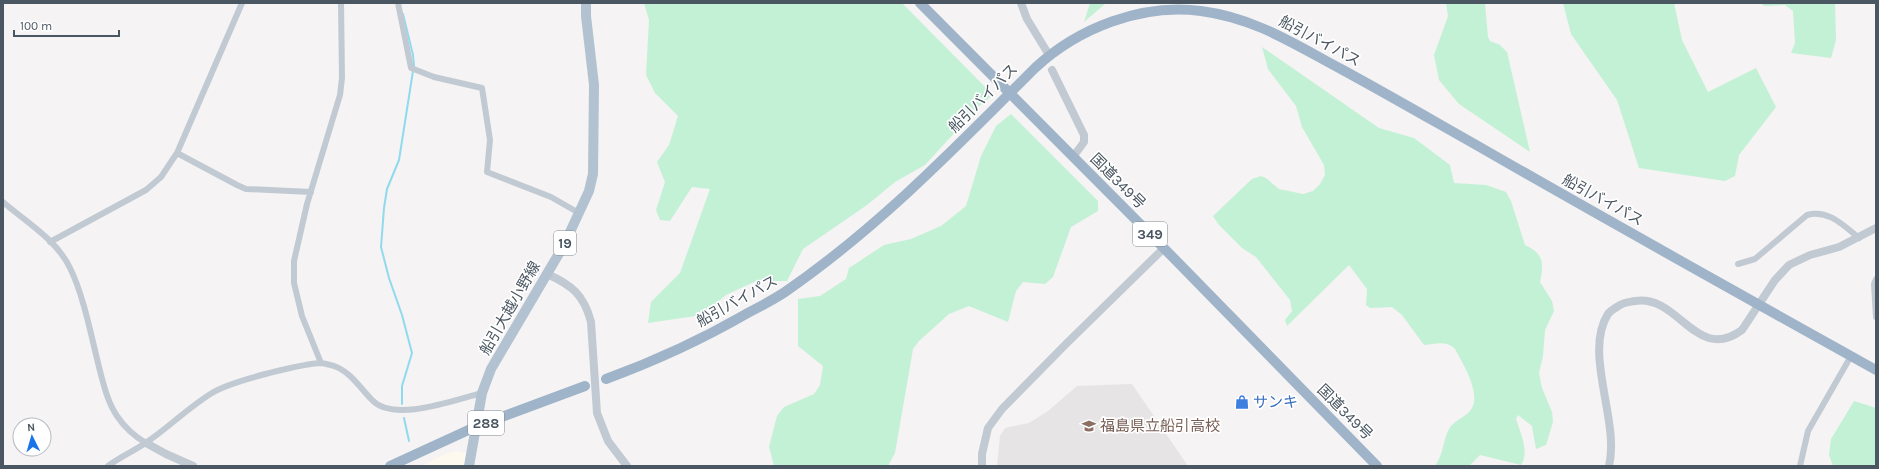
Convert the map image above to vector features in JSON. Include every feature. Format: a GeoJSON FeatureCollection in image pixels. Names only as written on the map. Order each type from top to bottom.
{"type":"FeatureCollection","features":[{"type":"Feature","properties":{"kind":"highway","name":"国道349号"},"geometry":{"type":"LineString","coordinates":[[920,3],[1164,248],[1377,466]]}},
{"type":"Feature","properties":{"kind":"highway","name":"船引バイパス"},"geometry":{"type":"LineString","coordinates":[[606,379],[676,351],[722,328],[784,293],[839,253],[884,216],[929,174],[1049,55],[1080,35],[1115,21],[1146,13],[1173,10],[1199,11],[1250,22],[1274,33],[1398,100],[1876,370]]}},
{"type":"Feature","properties":{"kind":"highway","name":"288"},"geometry":{"type":"LineString","coordinates":[[390,466],[475,427],[585,386]]}},
{"type":"Feature","properties":{"kind":"main road","name":"船引大越小野線"},"geometry":{"type":"LineString","coordinates":[[469,466],[482,393],[494,364],[547,274],[589,191],[593,174],[594,85],[586,16],[586,3]]}},
{"type":"Feature","properties":{"kind":"street"},"geometry":{"type":"LineString","coordinates":[[50,242],[146,190],[161,177],[177,153],[242,3]]}},
{"type":"Feature","properties":{"kind":"street"},"geometry":{"type":"LineString","coordinates":[[321,363],[302,316],[294,283],[294,261],[311,192],[340,95],[342,78],[341,3]]}},
{"type":"Feature","properties":{"kind":"street"},"geometry":{"type":"LineString","coordinates":[[398,3],[411,68],[434,77],[482,88],[490,140],[487,172],[551,197],[579,213]]}},
{"type":"Feature","properties":{"kind":"street"},"geometry":{"type":"LineString","coordinates":[[1021,3],[1027,19],[1049,55]]}},
{"type":"Feature","properties":{"kind":"street"},"geometry":{"type":"LineString","coordinates":[[1052,70],[1084,135],[1084,142],[1073,157]]}},
{"type":"Feature","properties":{"kind":"street"},"geometry":{"type":"LineString","coordinates":[[177,153],[246,189],[311,192]]}},
{"type":"Feature","properties":{"kind":"street"},"geometry":{"type":"LineString","coordinates":[[3,202],[50,242],[58,250],[70,267],[106,392],[116,415],[133,435],[166,454],[193,466]]}},
{"type":"Feature","properties":{"kind":"street"},"geometry":{"type":"LineString","coordinates":[[1738,264],[1755,259],[1807,215],[1816,212],[1832,217],[1859,238]]}},
{"type":"Feature","properties":{"kind":"street"},"geometry":{"type":"LineString","coordinates":[[1609,466],[1612,437],[1599,351],[1601,332],[1609,313],[1624,303],[1644,300],[1665,308],[1700,335],[1712,340],[1734,336],[1742,330],[1775,280],[1789,265],[1810,255],[1839,247],[1876,229]]}},
{"type":"Feature","properties":{"kind":"street"},"geometry":{"type":"LineString","coordinates":[[982,466],[982,454],[988,428],[1002,409],[1164,248]]}},
{"type":"Feature","properties":{"kind":"street"},"geometry":{"type":"LineString","coordinates":[[547,274],[566,283],[575,291],[583,300],[588,312],[591,322],[597,413],[608,442],[627,466]]}},
{"type":"Feature","properties":{"kind":"street"},"geometry":{"type":"LineString","coordinates":[[1876,279],[1874,284],[1876,317]]}},
{"type":"Feature","properties":{"kind":"street"},"geometry":{"type":"LineString","coordinates":[[1800,466],[1808,431],[1851,356]]}},
{"type":"Feature","properties":{"kind":"street"},"geometry":{"type":"LineString","coordinates":[[108,466],[146,443],[212,393],[233,384],[283,370],[321,363],[334,366],[346,372],[378,406],[390,410],[402,411],[482,393]]}},
{"type":"Feature","properties":{"kind":"shaded area","name":"福島県立船引高校"},"geometry":{"type":"Polygon","coordinates":[[[1132,384],[1188,466],[997,466],[1000,436],[1005,428],[1029,423],[1048,411],[1077,386],[1132,384]]]}},
{"type":"Feature","properties":{"kind":"shaded area"},"geometry":{"type":"Polygon","coordinates":[[[457,451],[466,453],[465,466],[421,466],[445,454],[457,451]]]}},
{"type":"Feature","properties":{"kind":"green space"},"geometry":{"type":"Polygon","coordinates":[[[644,3],[902,3],[993,95],[978,107],[925,165],[895,182],[867,205],[803,249],[787,281],[756,281],[726,295],[702,315],[648,323],[651,302],[680,273],[710,189],[692,187],[670,221],[660,220],[656,210],[665,182],[657,162],[669,145],[678,116],[655,93],[646,75],[649,20],[644,3]]]}},
{"type":"Feature","properties":{"kind":"green space"},"geometry":{"type":"Polygon","coordinates":[[[1090,3],[1106,3],[1084,22],[1090,3]]]}},
{"type":"Feature","properties":{"kind":"green space"},"geometry":{"type":"Polygon","coordinates":[[[1446,3],[1485,3],[1488,37],[1490,41],[1500,45],[1507,52],[1530,152],[1459,104],[1439,80],[1434,55],[1448,16],[1446,3]]]}},
{"type":"Feature","properties":{"kind":"green space"},"geometry":{"type":"Polygon","coordinates":[[[1563,3],[1674,3],[1682,40],[1708,92],[1756,68],[1776,107],[1739,155],[1735,176],[1725,181],[1639,168],[1617,100],[1571,34],[1563,3]]]}},
{"type":"Feature","properties":{"kind":"green space"},"geometry":{"type":"Polygon","coordinates":[[[1759,3],[1835,3],[1836,40],[1831,58],[1791,53],[1795,43],[1793,11],[1785,5],[1765,6],[1759,3]]]}},
{"type":"Feature","properties":{"kind":"green space"},"geometry":{"type":"Polygon","coordinates":[[[1262,47],[1379,128],[1414,138],[1450,165],[1454,183],[1486,185],[1506,192],[1511,201],[1525,245],[1536,252],[1541,260],[1542,269],[1540,282],[1552,301],[1554,311],[1545,330],[1543,356],[1539,373],[1542,388],[1552,412],[1553,422],[1546,445],[1536,449],[1532,426],[1518,415],[1516,419],[1522,436],[1525,454],[1521,465],[1480,455],[1469,466],[1435,466],[1449,429],[1473,407],[1474,399],[1471,381],[1455,349],[1448,344],[1437,343],[1424,345],[1402,315],[1392,307],[1370,308],[1366,305],[1367,289],[1349,265],[1287,326],[1285,320],[1292,311],[1290,300],[1256,257],[1242,248],[1219,225],[1213,216],[1252,179],[1261,176],[1266,178],[1279,189],[1303,194],[1313,191],[1320,184],[1325,175],[1324,165],[1302,127],[1296,106],[1268,69],[1262,47]]]}},
{"type":"Feature","properties":{"kind":"green space"},"geometry":{"type":"Polygon","coordinates":[[[1011,114],[1098,201],[1098,211],[1071,227],[1053,277],[1045,284],[1023,282],[1016,291],[1008,322],[969,306],[949,314],[919,341],[913,349],[895,453],[888,466],[774,466],[769,447],[777,416],[784,407],[814,394],[820,385],[823,366],[798,346],[798,299],[820,296],[846,279],[849,268],[884,245],[911,239],[941,226],[966,206],[981,156],[996,126],[1011,114]]]}},
{"type":"Feature","properties":{"kind":"green space"},"geometry":{"type":"Polygon","coordinates":[[[1854,401],[1876,408],[1876,466],[1833,466],[1829,455],[1831,439],[1854,401]]]}},
{"type":"Feature","properties":{"kind":"waterway"},"geometry":{"type":"LineString","coordinates":[[403,14],[413,55],[414,66]]}},
{"type":"Feature","properties":{"kind":"waterway"},"geometry":{"type":"LineString","coordinates":[[402,404],[402,386],[412,353],[381,247],[387,189],[399,160],[413,71]]}},
{"type":"Feature","properties":{"kind":"waterway"},"geometry":{"type":"LineString","coordinates":[[404,418],[409,441]]}},
{"type":"Feature","properties":{"kind":"place","name":"サンキ"},"geometry":{"type":"Point","coordinates":[1242,402]}},
{"type":"Feature","properties":{"kind":"place","name":"福島県立船引高校"},"geometry":{"type":"Point","coordinates":[1089,426]}}]}
